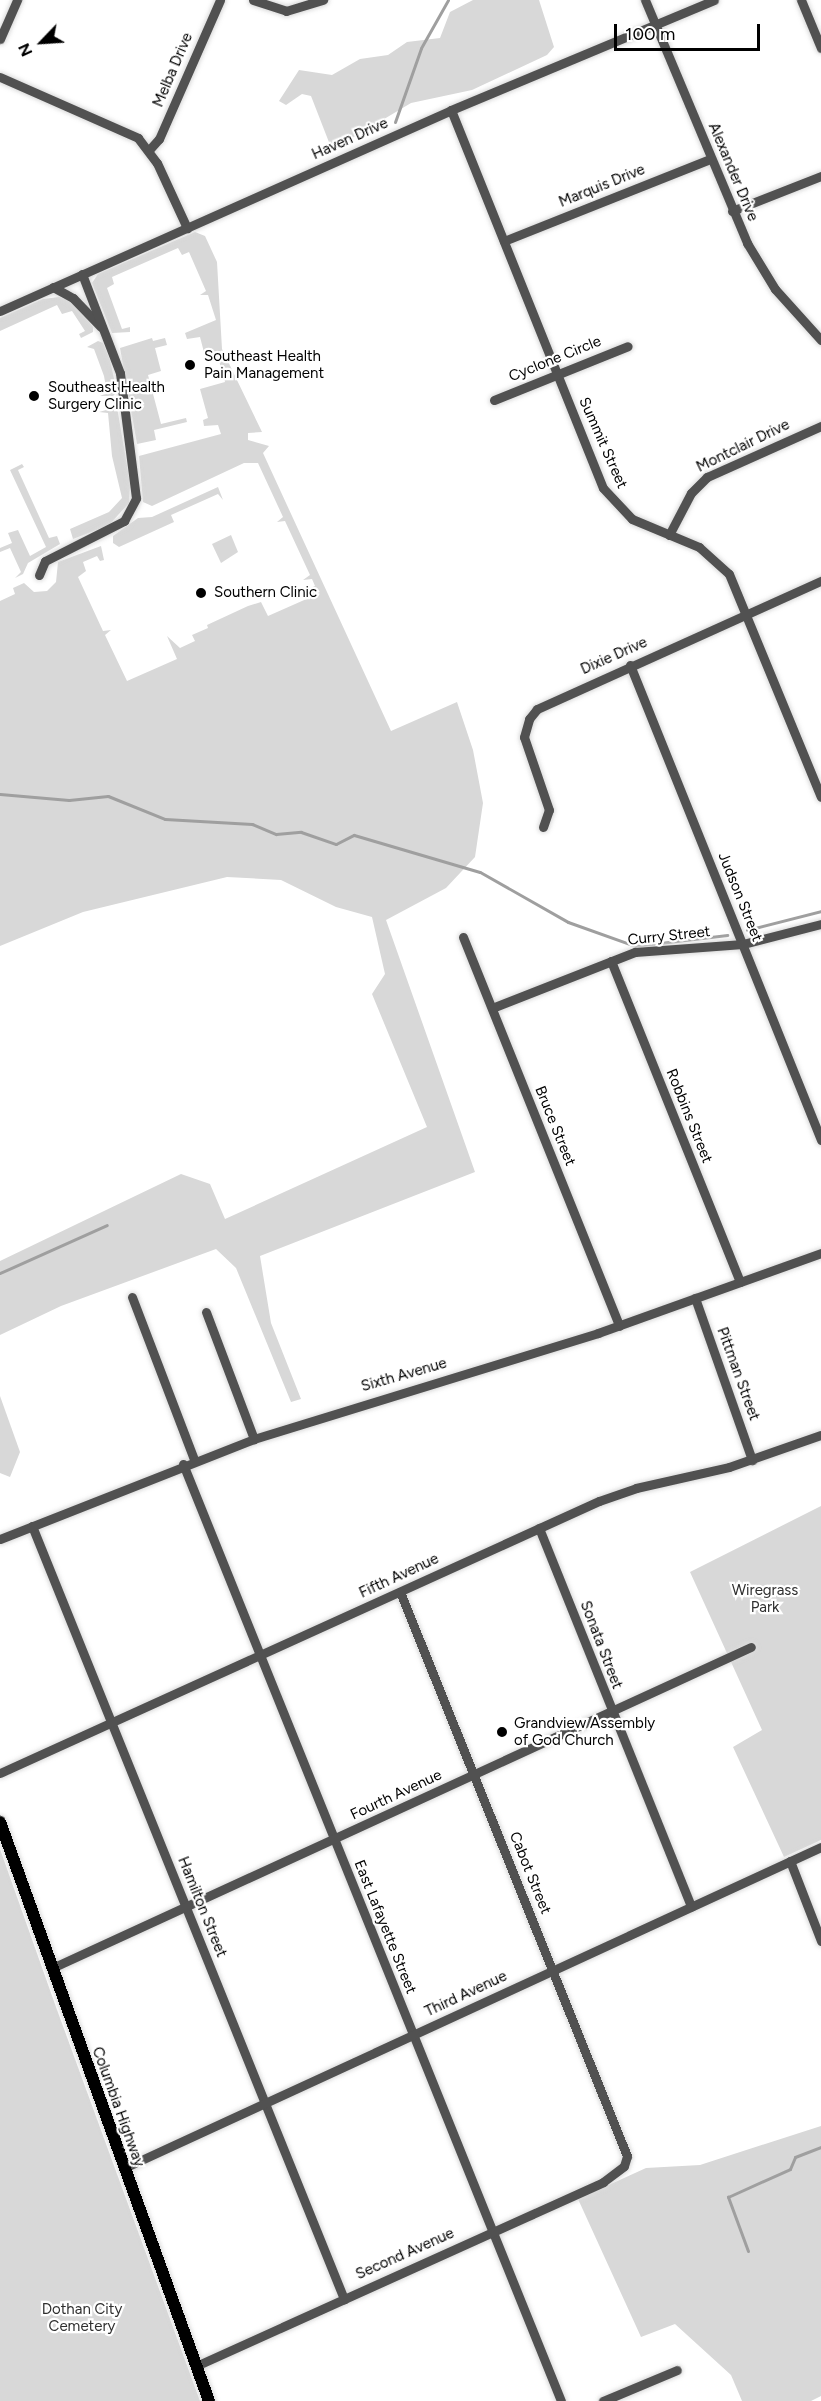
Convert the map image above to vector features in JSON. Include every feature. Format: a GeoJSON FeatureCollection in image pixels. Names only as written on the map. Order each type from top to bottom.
{"type":"FeatureCollection","features":[{"type":"Feature","properties":{"kind":"main road","name":"Columbia Highway"},"geometry":{"type":"LineString","coordinates":[[0,1822],[209,2401]]}},
{"type":"Feature","properties":{"kind":"street"},"geometry":{"type":"LineString","coordinates":[[0,39],[17,0]]}},
{"type":"Feature","properties":{"kind":"street","name":"Melba Drive"},"geometry":{"type":"LineString","coordinates":[[149,150],[159,139],[220,0]]}},
{"type":"Feature","properties":{"kind":"street"},"geometry":{"type":"LineString","coordinates":[[253,0],[286,11],[323,0]]}},
{"type":"Feature","properties":{"kind":"street","name":"Alexander Drive"},"geometry":{"type":"LineString","coordinates":[[645,0],[732,211],[771,282],[821,340]]}},
{"type":"Feature","properties":{"kind":"street","name":"Haven Drive"},"geometry":{"type":"LineString","coordinates":[[0,311],[451,110],[714,0]]}},
{"type":"Feature","properties":{"kind":"street"},"geometry":{"type":"LineString","coordinates":[[801,0],[821,48]]}},
{"type":"Feature","properties":{"kind":"street"},"geometry":{"type":"LineString","coordinates":[[0,77],[128,131],[149,150],[187,228]]}},
{"type":"Feature","properties":{"kind":"street","name":"Summit Street"},"geometry":{"type":"LineString","coordinates":[[451,110],[608,497],[632,519],[716,559],[734,583],[821,797]]}},
{"type":"Feature","properties":{"kind":"street","name":"Marquis Drive"},"geometry":{"type":"LineString","coordinates":[[504,241],[710,159]]}},
{"type":"Feature","properties":{"kind":"street"},"geometry":{"type":"LineString","coordinates":[[732,211],[821,176]]}},
{"type":"Feature","properties":{"kind":"street"},"geometry":{"type":"LineString","coordinates":[[39,575],[45,561],[117,527],[134,508],[137,489],[122,381],[82,273]]}},
{"type":"Feature","properties":{"kind":"street"},"geometry":{"type":"LineString","coordinates":[[53,287],[74,298],[104,331]]}},
{"type":"Feature","properties":{"kind":"street","name":"Cyclone Circle"},"geometry":{"type":"LineString","coordinates":[[494,400],[628,346]]}},
{"type":"Feature","properties":{"kind":"street","name":"Montclair Drive"},"geometry":{"type":"LineString","coordinates":[[669,535],[690,493],[707,477],[821,426]]}},
{"type":"Feature","properties":{"kind":"street","name":"Dixie Drive"},"geometry":{"type":"LineString","coordinates":[[543,827],[549,810],[524,744],[529,719],[542,705],[821,580]]}},
{"type":"Feature","properties":{"kind":"street","name":"Judson Street"},"geometry":{"type":"LineString","coordinates":[[630,665],[821,1140]]}},
{"type":"Feature","properties":{"kind":"street","name":"Curry Street"},"geometry":{"type":"LineString","coordinates":[[492,1008],[635,952],[743,945],[821,924]]}},
{"type":"Feature","properties":{"kind":"street","name":"Bruce Street"},"geometry":{"type":"LineString","coordinates":[[463,937],[619,1326]]}},
{"type":"Feature","properties":{"kind":"street","name":"Robbins Street"},"geometry":{"type":"LineString","coordinates":[[611,961],[740,1282]]}},
{"type":"Feature","properties":{"kind":"street","name":"Sixth Avenue"},"geometry":{"type":"LineString","coordinates":[[0,1539],[183,1464],[254,1439],[619,1326],[821,1253]]}},
{"type":"Feature","properties":{"kind":"street"},"geometry":{"type":"LineString","coordinates":[[132,1297],[194,1460]]}},
{"type":"Feature","properties":{"kind":"street","name":"Pittman Street"},"geometry":{"type":"LineString","coordinates":[[695,1298],[752,1460]]}},
{"type":"Feature","properties":{"kind":"street"},"geometry":{"type":"LineString","coordinates":[[206,1312],[254,1439]]}},
{"type":"Feature","properties":{"kind":"street","name":"Fifth Avenue"},"geometry":{"type":"LineString","coordinates":[[0,1773],[539,1528],[636,1488],[752,1460],[821,1434]]}},
{"type":"Feature","properties":{"kind":"street","name":"East Lafayette Street"},"geometry":{"type":"LineString","coordinates":[[183,1464],[561,2401]]}},
{"type":"Feature","properties":{"kind":"street","name":"Hamilton Street"},"geometry":{"type":"LineString","coordinates":[[32,1526],[344,2299]]}},
{"type":"Feature","properties":{"kind":"street","name":"Sonata Street"},"geometry":{"type":"LineString","coordinates":[[539,1528],[691,1907]]}},
{"type":"Feature","properties":{"kind":"street","name":"Cabot Street"},"geometry":{"type":"LineString","coordinates":[[400,1592],[624,2144],[624,2166]]}},
{"type":"Feature","properties":{"kind":"street","name":"Fourth Avenue"},"geometry":{"type":"LineString","coordinates":[[52,1968],[186,1909],[751,1647]]}},
{"type":"Feature","properties":{"kind":"street","name":"Third Avenue"},"geometry":{"type":"LineString","coordinates":[[124,2168],[821,1847]]}},
{"type":"Feature","properties":{"kind":"street"},"geometry":{"type":"LineString","coordinates":[[790,1861],[821,1941]]}},
{"type":"Feature","properties":{"kind":"street","name":"Second Avenue"},"geometry":{"type":"LineString","coordinates":[[196,2366],[603,2182],[624,2166]]}},
{"type":"Feature","properties":{"kind":"street"},"geometry":{"type":"LineString","coordinates":[[603,2401],[677,2370]]}},
{"type":"Feature","properties":{"kind":"green space"},"geometry":{"type":"Polygon","coordinates":[[[473,0],[539,0],[554,47],[547,55],[472,90],[411,103],[332,150],[311,96],[302,94],[286,105],[279,101],[299,70],[332,75],[360,59],[388,55],[407,42],[440,38],[450,12],[473,0]]]}},
{"type":"Feature","properties":{"kind":"green space"},"geometry":{"type":"Polygon","coordinates":[[[195,232],[205,236],[217,262],[222,349],[262,432],[248,433],[248,440],[269,446],[263,453],[391,731],[457,702],[473,750],[483,803],[475,857],[446,888],[386,920],[475,1172],[260,1256],[271,1323],[301,1399],[291,1402],[236,1268],[216,1249],[61,1306],[0,1335],[0,1261],[181,1174],[210,1184],[225,1219],[427,1127],[372,994],[385,974],[372,917],[336,907],[281,880],[227,877],[83,912],[0,946],[0,601],[15,594],[13,588],[24,583],[34,592],[47,591],[56,582],[58,562],[101,546],[104,560],[100,561],[97,556],[83,562],[86,571],[78,577],[103,631],[111,630],[105,635],[127,681],[177,659],[167,636],[180,648],[195,641],[192,635],[208,628],[207,625],[248,606],[261,602],[268,616],[311,597],[308,589],[315,586],[312,579],[303,580],[310,575],[285,521],[277,522],[283,517],[258,463],[244,463],[152,506],[143,502],[139,456],[221,434],[218,425],[204,426],[203,420],[208,418],[200,389],[225,382],[218,357],[206,360],[200,337],[187,339],[185,333],[216,320],[208,295],[200,295],[206,291],[189,252],[182,255],[178,248],[112,277],[114,284],[107,288],[122,329],[130,327],[130,332],[112,333],[92,283],[98,274],[195,232]]]}},
{"type":"Feature","properties":{"kind":"green space"},"geometry":{"type":"Polygon","coordinates":[[[59,297],[71,301],[83,313],[93,327],[93,332],[81,338],[79,334],[85,331],[72,311],[62,314],[57,305],[0,331],[0,318],[43,299],[59,297]]]}},
{"type":"Feature","properties":{"kind":"green space"},"geometry":{"type":"Polygon","coordinates":[[[152,338],[153,341],[165,338],[167,345],[155,348],[161,371],[148,375],[161,424],[186,418],[187,422],[154,430],[156,440],[137,444],[120,348],[152,338]]]}},
{"type":"Feature","properties":{"kind":"green space"},"geometry":{"type":"Polygon","coordinates":[[[98,341],[103,343],[110,360],[117,392],[113,396],[100,396],[107,393],[104,376],[94,349],[87,347],[98,341]]]}},
{"type":"Feature","properties":{"kind":"green space"},"geometry":{"type":"Polygon","coordinates":[[[117,407],[130,483],[129,503],[109,525],[73,539],[70,529],[109,512],[122,498],[112,456],[108,413],[99,412],[117,407]]]}},
{"type":"Feature","properties":{"kind":"green space"},"geometry":{"type":"Polygon","coordinates":[[[22,464],[24,467],[18,470],[49,538],[57,536],[60,544],[28,563],[23,574],[15,578],[21,572],[10,548],[0,552],[0,548],[12,543],[8,533],[18,530],[30,556],[46,547],[10,470],[22,464]]]}},
{"type":"Feature","properties":{"kind":"green space"},"geometry":{"type":"Polygon","coordinates":[[[218,487],[223,500],[218,494],[171,515],[174,522],[119,547],[113,543],[113,536],[138,518],[152,517],[218,487]]]}},
{"type":"Feature","properties":{"kind":"green space"},"geometry":{"type":"Polygon","coordinates":[[[231,535],[238,552],[221,563],[212,544],[231,535]]]}},
{"type":"Feature","properties":{"kind":"green space"},"geometry":{"type":"Polygon","coordinates":[[[0,1396],[20,1452],[10,1477],[0,1473],[0,1396]]]}},
{"type":"Feature","properties":{"kind":"green space","name":"Wiregrass Park"},"geometry":{"type":"Polygon","coordinates":[[[821,1506],[821,1840],[784,1857],[733,1747],[762,1730],[690,1572],[821,1506]]]}},
{"type":"Feature","properties":{"kind":"green space","name":"Dothan City Cemetery"},"geometry":{"type":"Polygon","coordinates":[[[0,1849],[56,2007],[200,2401],[0,2401],[0,1849]]]}},
{"type":"Feature","properties":{"kind":"green space"},"geometry":{"type":"Polygon","coordinates":[[[821,2126],[821,2396],[811,2401],[742,2401],[731,2375],[675,2324],[641,2337],[578,2199],[646,2168],[700,2165],[821,2126]]]}},
{"type":"Feature","properties":{"kind":"waterway"},"geometry":{"type":"LineString","coordinates":[[395,122],[421,48],[448,0]]}},
{"type":"Feature","properties":{"kind":"waterway"},"geometry":{"type":"LineString","coordinates":[[0,794],[69,800],[108,796],[165,819],[252,824],[276,834],[301,832],[336,844],[354,835],[480,872],[568,922],[635,946],[727,935]]}},
{"type":"Feature","properties":{"kind":"waterway"},"geometry":{"type":"LineString","coordinates":[[747,930],[821,911]]}},
{"type":"Feature","properties":{"kind":"waterway"},"geometry":{"type":"LineString","coordinates":[[0,1273],[107,1225]]}},
{"type":"Feature","properties":{"kind":"waterway"},"geometry":{"type":"LineString","coordinates":[[748,2251],[728,2197],[790,2169],[795,2157],[821,2147]]}},
{"type":"Feature","properties":{"kind":"place","name":"Southeast Health Pain Management"},"geometry":{"type":"Point","coordinates":[190,365]}},
{"type":"Feature","properties":{"kind":"place","name":"Southeast Health Surgery Clinic"},"geometry":{"type":"Point","coordinates":[34,396]}},
{"type":"Feature","properties":{"kind":"place","name":"Southern Clinic"},"geometry":{"type":"Point","coordinates":[201,593]}},
{"type":"Feature","properties":{"kind":"place","name":"Grandview Assembly of God Church"},"geometry":{"type":"Point","coordinates":[502,1732]}}]}
